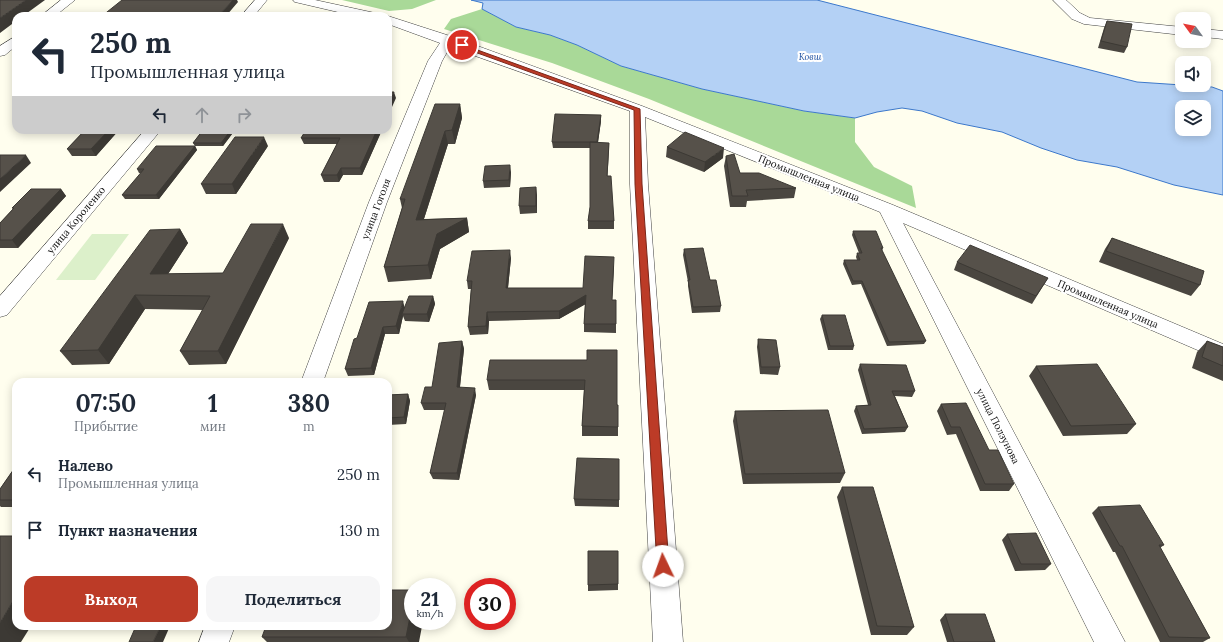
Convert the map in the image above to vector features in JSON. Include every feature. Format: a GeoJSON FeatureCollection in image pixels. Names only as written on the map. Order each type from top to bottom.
{"type":"FeatureCollection","features":[{"type":"Feature","properties":{"kind":"street"},"geometry":{"type":"LineString","coordinates":[[53,12],[69,0]]}},
{"type":"Feature","properties":{"kind":"street"},"geometry":{"type":"LineString","coordinates":[[250,12],[260,0]]}},
{"type":"Feature","properties":{"kind":"street"},"geometry":{"type":"LineString","coordinates":[[299,0],[353,12]]}},
{"type":"Feature","properties":{"kind":"street"},"geometry":{"type":"LineString","coordinates":[[1059,0],[1076,16],[1088,21],[1175,30]]}},
{"type":"Feature","properties":{"kind":"street","name":"Промышленная улица"},"geometry":{"type":"LineString","coordinates":[[392,21],[448,40],[637,109],[887,209],[1223,353]]}},
{"type":"Feature","properties":{"kind":"street"},"geometry":{"type":"LineString","coordinates":[[1211,33],[1223,34]]}},
{"type":"Feature","properties":{"kind":"street","name":"улица Гоголя"},"geometry":{"type":"LineString","coordinates":[[313,378],[381,195],[435,61],[448,40]]}},
{"type":"Feature","properties":{"kind":"street"},"geometry":{"type":"LineString","coordinates":[[0,52],[12,43]]}},
{"type":"Feature","properties":{"kind":"street"},"geometry":{"type":"LineString","coordinates":[[637,109],[639,184],[668,642]]}},
{"type":"Feature","properties":{"kind":"street","name":"улица Короленко"},"geometry":{"type":"LineString","coordinates":[[0,310],[150,134]]}},
{"type":"Feature","properties":{"kind":"street","name":"улица Ползунова"},"geometry":{"type":"LineString","coordinates":[[887,209],[1110,642]]}},
{"type":"Feature","properties":{"kind":"street"},"geometry":{"type":"LineString","coordinates":[[214,642],[218,630]]}},
{"type":"Feature","properties":{"kind":"green space"},"geometry":{"type":"Polygon","coordinates":[[[342,0],[436,0],[412,9],[389,11],[342,0]]]}},
{"type":"Feature","properties":{"kind":"green space"},"geometry":{"type":"Polygon","coordinates":[[[482,9],[516,27],[550,35],[577,45],[621,66],[702,89],[804,111],[855,118],[855,142],[874,167],[912,186],[916,208],[649,99],[552,63],[444,29],[451,19],[482,9]]]}},
{"type":"Feature","properties":{"kind":"green space"},"geometry":{"type":"Polygon","coordinates":[[[92,234],[129,234],[95,280],[56,280],[92,234]]]}},
{"type":"Feature","properties":{"kind":"water","name":"Ковш"},"geometry":{"type":"Polygon","coordinates":[[[471,0],[817,0],[1137,82],[1175,85],[1175,92],[1211,92],[1212,87],[1223,91],[1223,195],[1174,185],[1117,167],[1077,160],[1041,148],[1002,132],[957,123],[922,111],[902,108],[877,112],[855,118],[804,111],[702,89],[621,66],[577,45],[550,35],[516,27],[482,9],[483,3],[471,0]]]}},
{"type":"Feature","properties":{"kind":"building"},"geometry":{"type":"Polygon","coordinates":[[[0,0],[26,0],[0,18],[0,0]]]}},
{"type":"Feature","properties":{"kind":"building"},"geometry":{"type":"Polygon","coordinates":[[[122,0],[233,0],[222,12],[107,12],[122,0]]]}},
{"type":"Feature","properties":{"kind":"building"},"geometry":{"type":"Polygon","coordinates":[[[1107,21],[1132,24],[1127,47],[1101,41],[1107,21]]]}},
{"type":"Feature","properties":{"kind":"building"},"geometry":{"type":"Polygon","coordinates":[[[435,104],[460,104],[452,130],[445,131],[416,220],[467,218],[437,234],[428,265],[384,267],[405,199],[400,199],[435,104]]]}},
{"type":"Feature","properties":{"kind":"building"},"geometry":{"type":"Polygon","coordinates":[[[555,114],[601,115],[597,142],[552,142],[555,114]]]}},
{"type":"Feature","properties":{"kind":"building"},"geometry":{"type":"Polygon","coordinates":[[[685,132],[724,148],[705,162],[667,147],[685,132]]]}},
{"type":"Feature","properties":{"kind":"building"},"geometry":{"type":"Polygon","coordinates":[[[81,134],[105,134],[91,149],[67,149],[81,134]]]}},
{"type":"Feature","properties":{"kind":"building"},"geometry":{"type":"Polygon","coordinates":[[[200,134],[228,134],[221,143],[193,143],[200,134]]]}},
{"type":"Feature","properties":{"kind":"building"},"geometry":{"type":"Polygon","coordinates":[[[304,134],[375,134],[360,168],[341,168],[337,175],[321,175],[340,138],[301,138],[304,134]]]}},
{"type":"Feature","properties":{"kind":"building"},"geometry":{"type":"Polygon","coordinates":[[[235,137],[264,137],[232,184],[201,184],[235,137]]]}},
{"type":"Feature","properties":{"kind":"building"},"geometry":{"type":"Polygon","coordinates":[[[590,142],[609,143],[607,176],[611,176],[614,221],[588,221],[590,207],[590,142]]]}},
{"type":"Feature","properties":{"kind":"building"},"geometry":{"type":"Polygon","coordinates":[[[156,146],[195,146],[156,195],[122,195],[144,169],[137,169],[156,146]]]}},
{"type":"Feature","properties":{"kind":"building"},"geometry":{"type":"Polygon","coordinates":[[[734,154],[740,173],[759,173],[796,188],[746,190],[748,196],[732,196],[726,156],[734,154]]]}},
{"type":"Feature","properties":{"kind":"building"},"geometry":{"type":"Polygon","coordinates":[[[0,155],[26,155],[0,179],[0,155]]]}},
{"type":"Feature","properties":{"kind":"building"},"geometry":{"type":"Polygon","coordinates":[[[510,165],[509,180],[483,181],[485,166],[510,165]]]}},
{"type":"Feature","properties":{"kind":"building"},"geometry":{"type":"Polygon","coordinates":[[[536,187],[536,206],[519,206],[520,188],[536,187]]]}},
{"type":"Feature","properties":{"kind":"building"},"geometry":{"type":"Polygon","coordinates":[[[31,189],[61,189],[12,240],[0,240],[0,223],[14,208],[12,208],[31,189]]]}},
{"type":"Feature","properties":{"kind":"building"},"geometry":{"type":"Polygon","coordinates":[[[251,224],[283,224],[218,351],[180,351],[210,296],[135,295],[98,350],[60,351],[150,230],[180,229],[150,274],[223,273],[251,224]]]}},
{"type":"Feature","properties":{"kind":"building"},"geometry":{"type":"Polygon","coordinates":[[[853,231],[876,231],[883,248],[881,248],[926,341],[889,342],[862,281],[853,281],[844,260],[860,260],[857,253],[862,253],[853,231]]]}},
{"type":"Feature","properties":{"kind":"building"},"geometry":{"type":"Polygon","coordinates":[[[1112,238],[1204,271],[1200,285],[1106,251],[1112,238]]]}},
{"type":"Feature","properties":{"kind":"building"},"geometry":{"type":"Polygon","coordinates":[[[970,245],[1048,278],[1036,296],[957,262],[970,245]]]}},
{"type":"Feature","properties":{"kind":"building"},"geometry":{"type":"Polygon","coordinates":[[[703,248],[710,280],[716,280],[721,306],[693,307],[684,249],[703,248]]]}},
{"type":"Feature","properties":{"kind":"building"},"geometry":{"type":"Polygon","coordinates":[[[510,250],[506,288],[583,288],[585,256],[614,257],[612,300],[616,300],[616,324],[584,324],[586,295],[559,311],[487,312],[486,326],[468,327],[472,281],[467,281],[472,251],[510,250]]]}},
{"type":"Feature","properties":{"kind":"building"},"geometry":{"type":"Polygon","coordinates":[[[409,296],[433,296],[427,314],[402,314],[409,296]]]}},
{"type":"Feature","properties":{"kind":"building"},"geometry":{"type":"Polygon","coordinates":[[[403,301],[396,326],[383,327],[371,368],[345,369],[354,339],[357,338],[369,302],[403,301]]]}},
{"type":"Feature","properties":{"kind":"building"},"geometry":{"type":"Polygon","coordinates":[[[822,315],[845,315],[854,346],[830,346],[822,315]]]}},
{"type":"Feature","properties":{"kind":"building"},"geometry":{"type":"Polygon","coordinates":[[[758,339],[776,340],[780,367],[761,367],[758,339]]]}},
{"type":"Feature","properties":{"kind":"building"},"geometry":{"type":"Polygon","coordinates":[[[462,341],[457,387],[475,388],[457,473],[430,473],[446,403],[421,403],[425,387],[432,387],[439,343],[462,341]]]}},
{"type":"Feature","properties":{"kind":"building"},"geometry":{"type":"Polygon","coordinates":[[[1207,341],[1223,347],[1223,366],[1202,357],[1207,341]]]}},
{"type":"Feature","properties":{"kind":"building"},"geometry":{"type":"Polygon","coordinates":[[[587,350],[617,350],[618,427],[582,426],[585,380],[487,380],[490,360],[587,360],[587,350]]]}},
{"type":"Feature","properties":{"kind":"building"},"geometry":{"type":"Polygon","coordinates":[[[860,364],[906,365],[915,391],[892,391],[908,427],[864,429],[856,406],[871,405],[860,364]]]}},
{"type":"Feature","properties":{"kind":"building"},"geometry":{"type":"Polygon","coordinates":[[[1097,364],[1136,424],[1071,426],[1036,366],[1097,364]]]}},
{"type":"Feature","properties":{"kind":"building"},"geometry":{"type":"Polygon","coordinates":[[[408,394],[404,417],[392,418],[392,395],[408,394]]]}},
{"type":"Feature","properties":{"kind":"building"},"geometry":{"type":"Polygon","coordinates":[[[966,403],[989,450],[998,450],[1014,484],[985,484],[960,427],[951,427],[941,404],[966,403]]]}},
{"type":"Feature","properties":{"kind":"building"},"geometry":{"type":"Polygon","coordinates":[[[828,410],[845,473],[745,474],[735,411],[828,410]]]}},
{"type":"Feature","properties":{"kind":"building"},"geometry":{"type":"Polygon","coordinates":[[[577,458],[619,459],[619,500],[574,499],[577,458]]]}},
{"type":"Feature","properties":{"kind":"building"},"geometry":{"type":"Polygon","coordinates":[[[12,472],[12,500],[0,500],[0,489],[12,472]]]}},
{"type":"Feature","properties":{"kind":"building"},"geometry":{"type":"Polygon","coordinates":[[[842,487],[873,487],[914,627],[877,626],[842,487]]]}},
{"type":"Feature","properties":{"kind":"building"},"geometry":{"type":"Polygon","coordinates":[[[1140,505],[1164,545],[1159,545],[1210,638],[1169,637],[1122,546],[1120,546],[1098,507],[1140,505]]]}},
{"type":"Feature","properties":{"kind":"building"},"geometry":{"type":"Polygon","coordinates":[[[1036,533],[1051,564],[1021,564],[1007,534],[1036,533]]]}},
{"type":"Feature","properties":{"kind":"building"},"geometry":{"type":"Polygon","coordinates":[[[0,536],[12,536],[12,603],[0,623],[0,536]]]}},
{"type":"Feature","properties":{"kind":"building"},"geometry":{"type":"Polygon","coordinates":[[[588,551],[618,551],[618,584],[588,585],[588,551]]]}},
{"type":"Feature","properties":{"kind":"building"},"geometry":{"type":"Polygon","coordinates":[[[392,590],[404,590],[404,630],[407,630],[406,637],[262,637],[265,630],[392,630],[392,590]]]}},
{"type":"Feature","properties":{"kind":"building"},"geometry":{"type":"Polygon","coordinates":[[[945,614],[985,614],[995,642],[954,642],[945,614]]]}},
{"type":"Feature","properties":{"kind":"building"},"geometry":{"type":"Polygon","coordinates":[[[134,630],[159,630],[153,642],[129,642],[134,630]]]}},
{"type":"Feature","properties":{"kind":"route"},"geometry":{"type":"LineString","coordinates":[[462,45],[637,109],[639,184],[663,566]]}}]}
